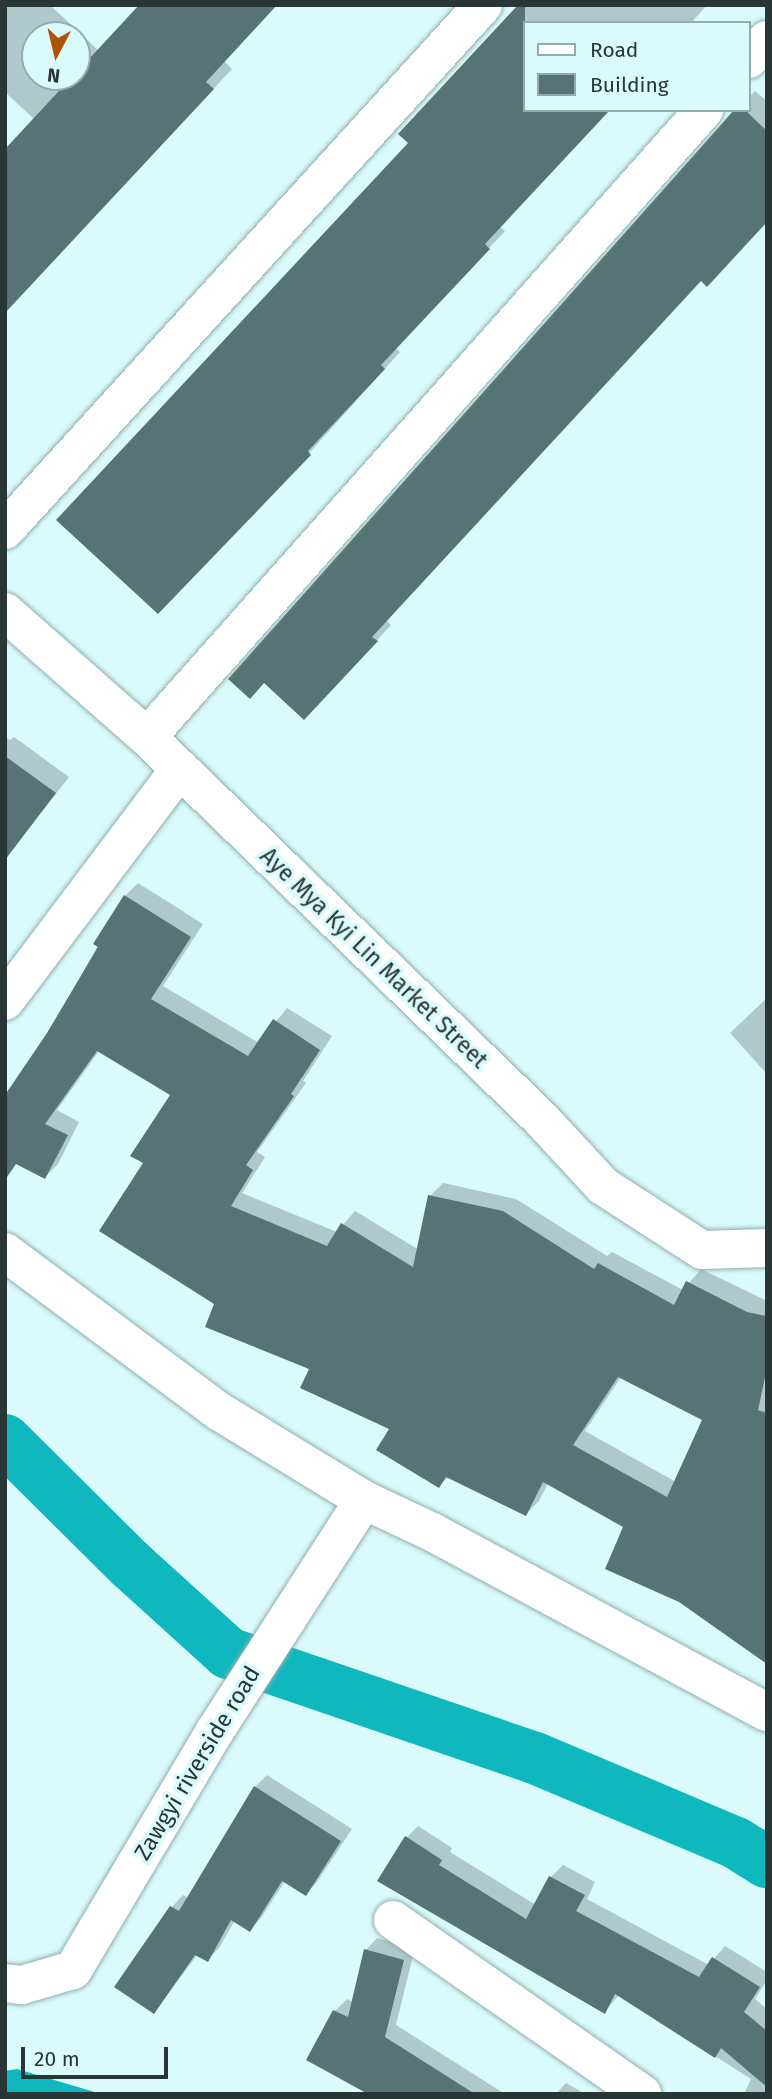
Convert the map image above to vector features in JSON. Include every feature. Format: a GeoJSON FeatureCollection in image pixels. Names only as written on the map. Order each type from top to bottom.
{"type":"FeatureCollection","features":[{"type":"Feature","properties":{"kind":"street"},"geometry":{"type":"LineString","coordinates":[[5,530],[483,5]]}},
{"type":"Feature","properties":{"kind":"street"},"geometry":{"type":"LineString","coordinates":[[751,57],[767,40]]}},
{"type":"Feature","properties":{"kind":"street"},"geometry":{"type":"LineString","coordinates":[[147,737],[702,112]]}},
{"type":"Feature","properties":{"kind":"street","name":"Aye Mya Kyi Lin Market Street"},"geometry":{"type":"LineString","coordinates":[[5,612],[147,737],[541,1119],[603,1186],[702,1250],[767,1248]]}},
{"type":"Feature","properties":{"kind":"street"},"geometry":{"type":"LineString","coordinates":[[5,1001],[180,769]]}},
{"type":"Feature","properties":{"kind":"street"},"geometry":{"type":"LineString","coordinates":[[5,1252],[220,1412],[364,1500],[434,1533],[767,1712]]}},
{"type":"Feature","properties":{"kind":"street","name":"Zawgyi riverside road"},"geometry":{"type":"LineString","coordinates":[[5,1983],[22,1985],[73,1970],[215,1731],[364,1500]]}},
{"type":"Feature","properties":{"kind":"street"},"geometry":{"type":"LineString","coordinates":[[393,1920],[642,2094]]}},
{"type":"Feature","properties":{"kind":"water"},"geometry":{"type":"Polygon","coordinates":[[[17,2069],[99,2094],[5,2094],[5,2071],[17,2069]]]}},
{"type":"Feature","properties":{"kind":"building"},"geometry":{"type":"Polygon","coordinates":[[[139,5],[277,5],[206,82],[214,89],[5,313],[5,149],[59,91],[91,91],[91,57],[139,5]]]}},
{"type":"Feature","properties":{"kind":"building"},"geometry":{"type":"Polygon","coordinates":[[[518,5],[525,5],[524,112],[608,112],[485,244],[490,249],[381,365],[385,369],[308,451],[311,455],[158,614],[56,520],[408,143],[398,134],[518,5]]]}},
{"type":"Feature","properties":{"kind":"building"},"geometry":{"type":"Polygon","coordinates":[[[732,112],[747,112],[767,131],[767,222],[707,287],[701,281],[372,637],[378,641],[304,720],[264,683],[250,699],[228,679],[732,112]]]}},
{"type":"Feature","properties":{"kind":"building"},"geometry":{"type":"Polygon","coordinates":[[[5,756],[56,793],[5,860],[5,756]]]}},
{"type":"Feature","properties":{"kind":"building"},"geometry":{"type":"Polygon","coordinates":[[[124,895],[191,937],[151,999],[248,1056],[273,1019],[320,1050],[291,1094],[294,1096],[246,1165],[253,1170],[231,1206],[327,1246],[341,1223],[413,1267],[428,1195],[503,1211],[594,1269],[598,1263],[674,1305],[686,1281],[747,1312],[767,1316],[767,1368],[758,1410],[767,1413],[767,1664],[679,1602],[605,1569],[623,1527],[543,1482],[526,1516],[446,1477],[439,1488],[376,1450],[389,1429],[300,1388],[309,1369],[205,1327],[214,1304],[99,1231],[143,1163],[130,1156],[170,1095],[97,1051],[45,1124],[68,1135],[45,1179],[16,1164],[5,1180],[5,1095],[47,1033],[98,947],[93,944],[124,895]],[[618,1377],[573,1445],[667,1497],[702,1420],[618,1377]]]}},
{"type":"Feature","properties":{"kind":"building"},"geometry":{"type":"Polygon","coordinates":[[[254,1786],[341,1841],[306,1896],[282,1881],[250,1932],[231,1920],[208,1962],[195,1955],[154,2014],[114,1987],[170,1906],[179,1911],[254,1786]]]}},
{"type":"Feature","properties":{"kind":"building"},"geometry":{"type":"Polygon","coordinates":[[[405,1836],[442,1860],[439,1865],[526,1919],[549,1876],[585,1895],[576,1911],[699,1977],[712,1957],[760,1987],[744,2012],[767,2031],[767,2087],[721,2048],[715,2058],[615,1994],[605,2014],[377,1881],[405,1836]]]}},
{"type":"Feature","properties":{"kind":"building"},"geometry":{"type":"Polygon","coordinates":[[[364,1949],[404,1960],[385,2037],[475,2094],[368,2094],[306,2060],[333,2010],[348,2017],[364,1949]]]}},
{"type":"Feature","properties":{"kind":"waterway"},"geometry":{"type":"LineString","coordinates":[[5,1440],[130,1564],[228,1653],[535,1758],[736,1843],[767,1862]]}}]}
